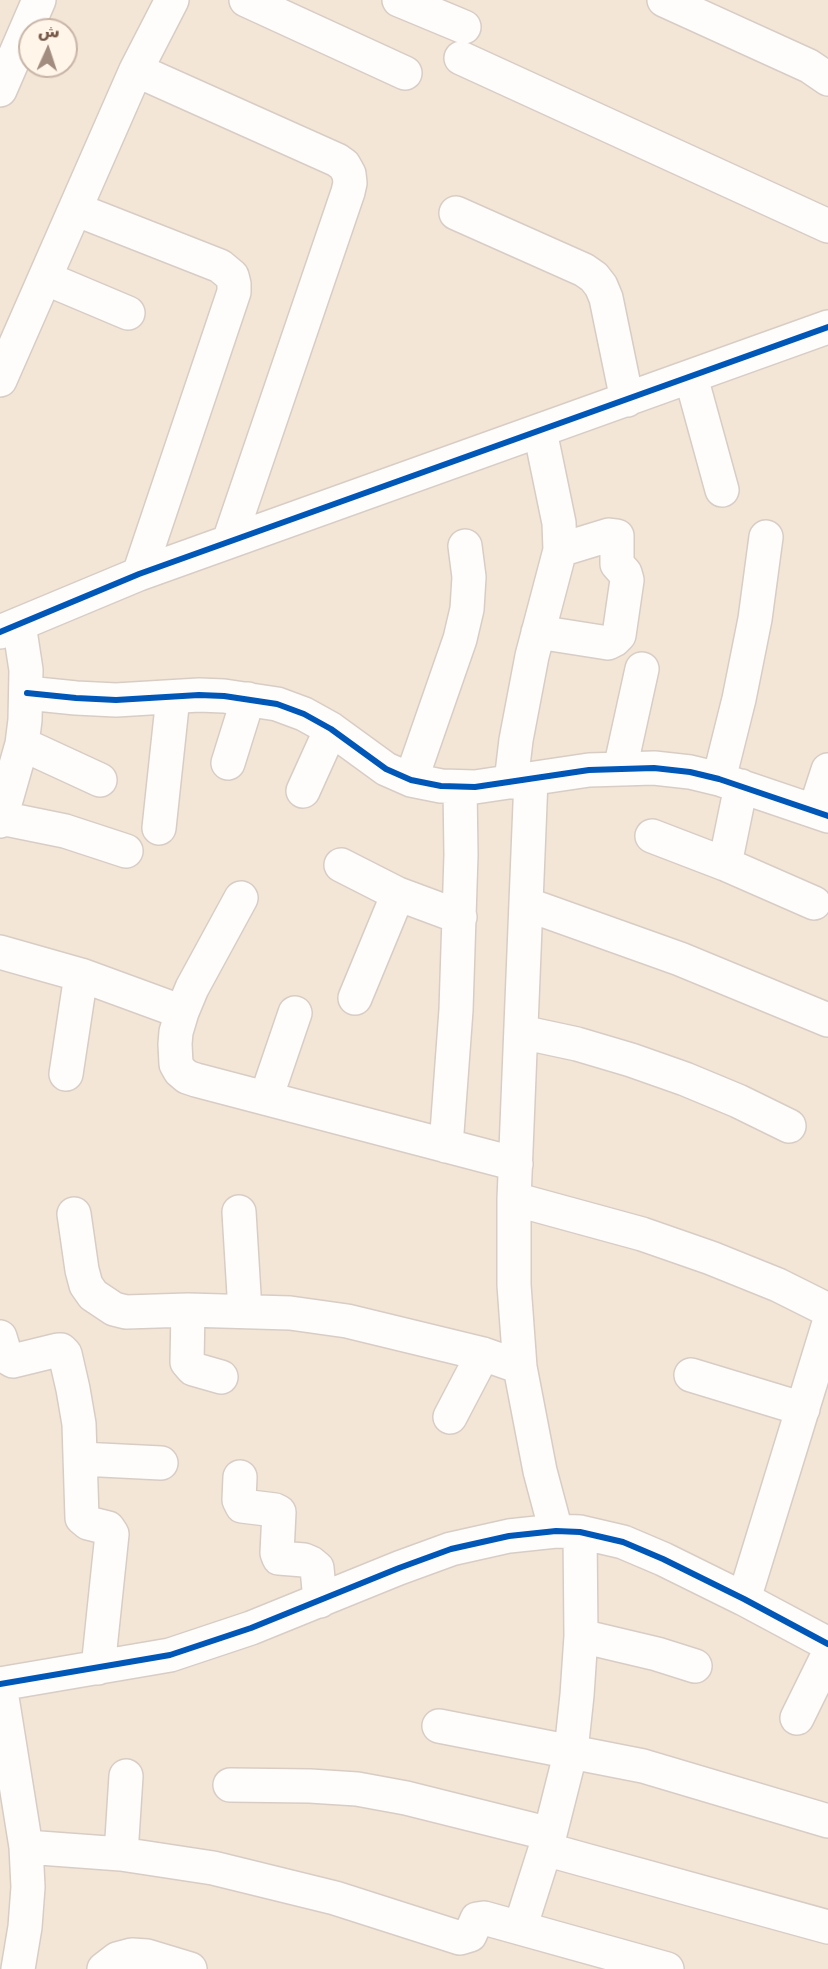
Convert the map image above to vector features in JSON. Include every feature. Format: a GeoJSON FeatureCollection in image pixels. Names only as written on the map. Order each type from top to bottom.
{"type":"FeatureCollection","features":[{"type":"Feature","properties":{"kind":"street"},"geometry":{"type":"LineString","coordinates":[[0,90],[39,0]]}},
{"type":"Feature","properties":{"kind":"street"},"geometry":{"type":"LineString","coordinates":[[0,380],[136,70],[172,0]]}},
{"type":"Feature","properties":{"kind":"street"},"geometry":{"type":"LineString","coordinates":[[246,0],[405,72]]}},
{"type":"Feature","properties":{"kind":"street"},"geometry":{"type":"LineString","coordinates":[[399,0],[463,42],[828,226]]}},
{"type":"Feature","properties":{"kind":"street"},"geometry":{"type":"LineString","coordinates":[[664,0],[809,66],[828,79]]}},
{"type":"Feature","properties":{"kind":"street"},"geometry":{"type":"LineString","coordinates":[[136,70],[337,160],[344,165],[349,174],[348,192],[229,541]]}},
{"type":"Feature","properties":{"kind":"street"},"geometry":{"type":"LineString","coordinates":[[75,209],[220,266],[232,276],[234,284],[234,292],[139,574]]}},
{"type":"Feature","properties":{"kind":"street"},"geometry":{"type":"LineString","coordinates":[[456,213],[584,270],[594,277],[606,298],[627,400]]}},
{"type":"Feature","properties":{"kind":"street"},"geometry":{"type":"LineString","coordinates":[[45,278],[128,313]]}},
{"type":"Feature","properties":{"kind":"street"},"geometry":{"type":"LineString","coordinates":[[126,851],[64,831],[0,819],[27,693],[25,658],[9,628],[139,574],[828,327]]}},
{"type":"Feature","properties":{"kind":"street"},"geometry":{"type":"LineString","coordinates":[[691,377],[722,490]]}},
{"type":"Feature","properties":{"kind":"street"},"geometry":{"type":"LineString","coordinates":[[520,1928],[548,1841],[571,1751],[581,1636],[568,1532],[540,1471],[520,1367],[514,1285],[514,1199],[526,904],[521,781],[522,709],[538,632],[560,550],[559,523],[540,431]]}},
{"type":"Feature","properties":{"kind":"street"},"geometry":{"type":"LineString","coordinates":[[538,632],[608,643],[619,635],[627,580],[625,573],[617,564],[617,537],[609,535],[560,550]]}},
{"type":"Feature","properties":{"kind":"street"},"geometry":{"type":"LineString","coordinates":[[725,864],[730,782],[739,699],[755,619],[766,537]]}},
{"type":"Feature","properties":{"kind":"street"},"geometry":{"type":"LineString","coordinates":[[411,780],[462,629],[469,578],[465,546]]}},
{"type":"Feature","properties":{"kind":"street"},"geometry":{"type":"LineString","coordinates":[[620,769],[642,669]]}},
{"type":"Feature","properties":{"kind":"street"},"geometry":{"type":"LineString","coordinates":[[27,693],[106,699],[207,695],[277,704],[331,729],[386,769],[411,780],[441,786],[475,787],[589,770],[654,768],[690,772],[730,782],[821,813],[828,770]]}},
{"type":"Feature","properties":{"kind":"street"},"geometry":{"type":"LineString","coordinates":[[159,828],[173,697]]}},
{"type":"Feature","properties":{"kind":"street"},"geometry":{"type":"LineString","coordinates":[[228,764],[249,699]]}},
{"type":"Feature","properties":{"kind":"street"},"geometry":{"type":"LineString","coordinates":[[303,791],[331,729]]}},
{"type":"Feature","properties":{"kind":"street"},"geometry":{"type":"LineString","coordinates":[[13,752],[100,780]]}},
{"type":"Feature","properties":{"kind":"street"},"geometry":{"type":"LineString","coordinates":[[446,1146],[460,917],[460,787]]}},
{"type":"Feature","properties":{"kind":"street"},"geometry":{"type":"LineString","coordinates":[[652,836],[725,864],[814,903]]}},
{"type":"Feature","properties":{"kind":"street"},"geometry":{"type":"LineString","coordinates":[[341,865],[398,894],[460,917]]}},
{"type":"Feature","properties":{"kind":"street"},"geometry":{"type":"LineString","coordinates":[[355,998],[398,894]]}},
{"type":"Feature","properties":{"kind":"street"},"geometry":{"type":"LineString","coordinates":[[241,898],[192,988],[182,1012],[175,1044],[176,1064],[180,1071],[187,1077],[516,1164]]}},
{"type":"Feature","properties":{"kind":"street"},"geometry":{"type":"LineString","coordinates":[[526,904],[680,959],[828,1020]]}},
{"type":"Feature","properties":{"kind":"street"},"geometry":{"type":"LineString","coordinates":[[0,952],[81,975],[182,1012]]}},
{"type":"Feature","properties":{"kind":"street"},"geometry":{"type":"LineString","coordinates":[[66,1074],[81,975]]}},
{"type":"Feature","properties":{"kind":"street"},"geometry":{"type":"LineString","coordinates":[[266,1098],[295,1013]]}},
{"type":"Feature","properties":{"kind":"street"},"geometry":{"type":"LineString","coordinates":[[521,1032],[577,1044],[674,1075],[738,1101],[789,1126]]}},
{"type":"Feature","properties":{"kind":"street"},"geometry":{"type":"LineString","coordinates":[[514,1199],[642,1234],[701,1255],[826,1308],[803,1409],[744,1599]]}},
{"type":"Feature","properties":{"kind":"street"},"geometry":{"type":"LineString","coordinates":[[239,1212],[245,1311]]}},
{"type":"Feature","properties":{"kind":"street"},"geometry":{"type":"LineString","coordinates":[[74,1214],[86,1284],[93,1295],[114,1309],[126,1312],[188,1310],[290,1313],[347,1321],[483,1354],[520,1367]]}},
{"type":"Feature","properties":{"kind":"street"},"geometry":{"type":"LineString","coordinates":[[188,1310],[187,1362],[193,1369],[221,1377]]}},
{"type":"Feature","properties":{"kind":"street"},"geometry":{"type":"LineString","coordinates":[[0,1337],[6,1358],[13,1361],[58,1350],[63,1352],[79,1424],[82,1518],[88,1523],[108,1528],[112,1534],[98,1668]]}},
{"type":"Feature","properties":{"kind":"street"},"geometry":{"type":"LineString","coordinates":[[450,1417],[483,1354]]}},
{"type":"Feature","properties":{"kind":"street"},"geometry":{"type":"LineString","coordinates":[[691,1375],[803,1409]]}},
{"type":"Feature","properties":{"kind":"street"},"geometry":{"type":"LineString","coordinates":[[81,1460],[161,1463]]}},
{"type":"Feature","properties":{"kind":"street"},"geometry":{"type":"LineString","coordinates":[[240,1477],[239,1500],[242,1506],[279,1512],[277,1553],[279,1558],[304,1560],[316,1568],[319,1576],[320,1601]]}},
{"type":"Feature","properties":{"kind":"street"},"geometry":{"type":"LineString","coordinates":[[18,1969],[26,1927],[28,1887],[26,1847],[0,1684],[170,1655],[251,1628],[399,1568],[451,1550],[509,1536],[568,1532],[623,1542],[663,1559],[828,1644]]}},
{"type":"Feature","properties":{"kind":"street"},"geometry":{"type":"LineString","coordinates":[[581,1636],[638,1649],[695,1666]]}},
{"type":"Feature","properties":{"kind":"street"},"geometry":{"type":"LineString","coordinates":[[797,1718],[828,1655]]}},
{"type":"Feature","properties":{"kind":"street"},"geometry":{"type":"LineString","coordinates":[[438,1726],[643,1766],[828,1821]]}},
{"type":"Feature","properties":{"kind":"street"},"geometry":{"type":"LineString","coordinates":[[122,1854],[126,1776]]}},
{"type":"Feature","properties":{"kind":"street"},"geometry":{"type":"LineString","coordinates":[[230,1785],[357,1789],[406,1798],[828,1927]]}},
{"type":"Feature","properties":{"kind":"street"},"geometry":{"type":"LineString","coordinates":[[26,1847],[122,1854],[213,1868],[335,1898],[460,1938],[470,1935],[475,1921],[481,1918],[667,1969]]}},
{"type":"Feature","properties":{"kind":"street"},"geometry":{"type":"LineString","coordinates":[[104,1969],[117,1959],[132,1955],[147,1956],[190,1969]]}},
{"type":"Feature","properties":{"kind":"shaded area"},"geometry":{"type":"Polygon","coordinates":[[[0,0],[828,0],[828,1969],[0,1969],[0,0]]]}},
{"type":"Feature","properties":{"kind":"cycle path"},"geometry":{"type":"LineString","coordinates":[[0,632],[139,574],[828,327]]}},
{"type":"Feature","properties":{"kind":"cycle path"},"geometry":{"type":"LineString","coordinates":[[27,693],[116,700],[199,695],[224,696],[277,704],[304,714],[331,729],[386,769],[411,780],[441,786],[475,787],[589,770],[654,768],[690,772],[719,779],[828,816]]}},
{"type":"Feature","properties":{"kind":"cycle path"},"geometry":{"type":"LineString","coordinates":[[0,1684],[170,1655],[251,1628],[451,1549],[509,1536],[556,1531],[580,1532],[623,1542],[744,1599],[828,1644]]}}]}
